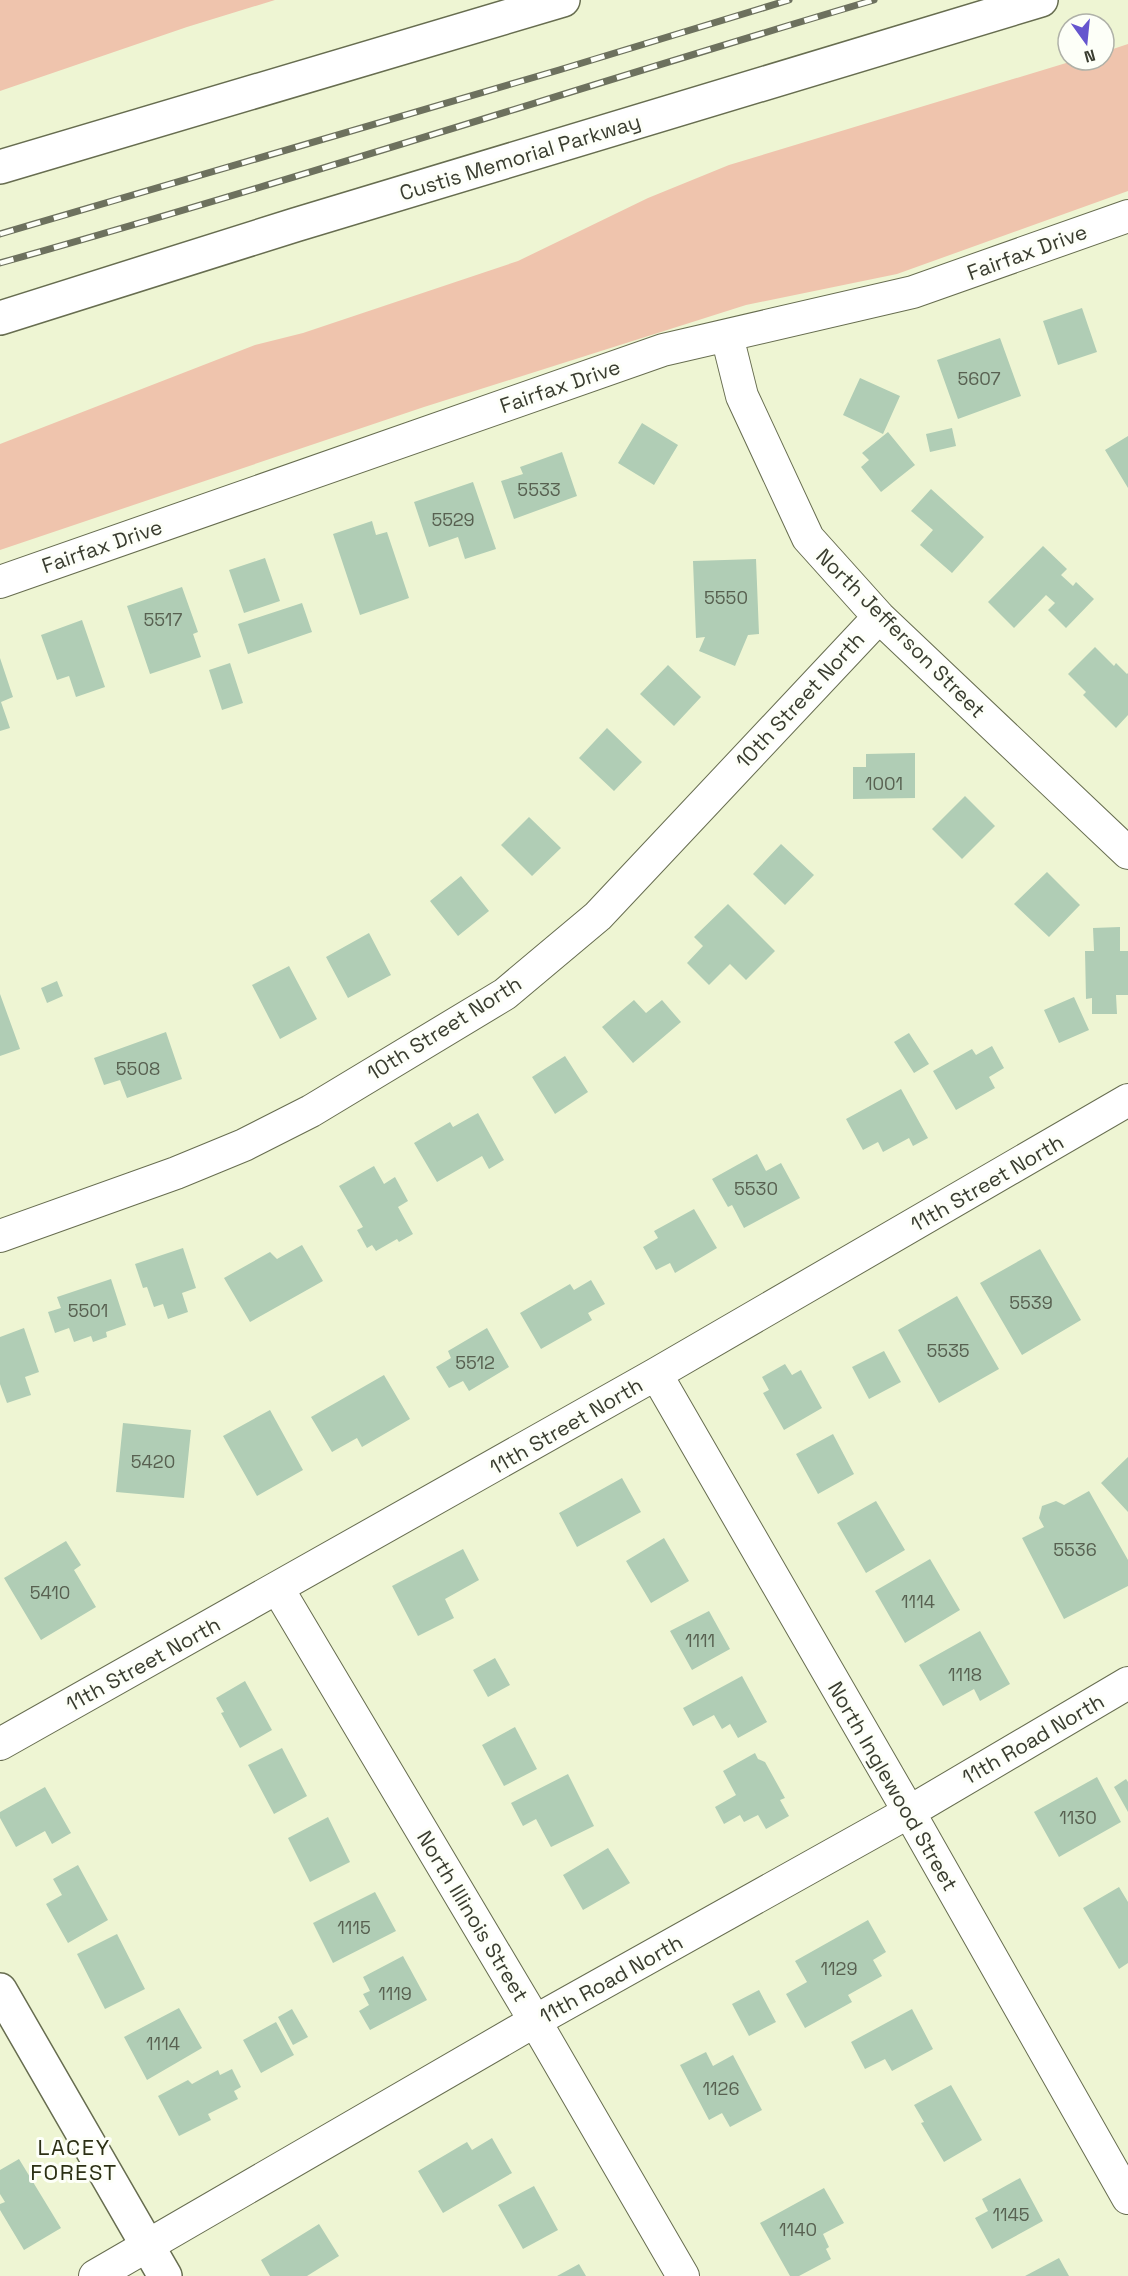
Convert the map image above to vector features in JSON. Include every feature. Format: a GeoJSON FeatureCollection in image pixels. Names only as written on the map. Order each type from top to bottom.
{"type":"FeatureCollection","features":[{"type":"Feature","properties":{"kind":"main road"},"geometry":{"type":"LineString","coordinates":[[0,167],[564,0]]}},
{"type":"Feature","properties":{"kind":"main road","name":"Custis Memorial Parkway"},"geometry":{"type":"LineString","coordinates":[[0,318],[295,225],[1041,0]]}},
{"type":"Feature","properties":{"kind":"main road"},"geometry":{"type":"LineString","coordinates":[[0,1990],[165,2276]]}},
{"type":"Feature","properties":{"kind":"street","name":"Fairfax Drive"},"geometry":{"type":"LineString","coordinates":[[0,582],[663,350],[913,292],[1128,216]]}},
{"type":"Feature","properties":{"kind":"street","name":"North Jefferson Street"},"geometry":{"type":"LineString","coordinates":[[728,336],[742,396],[807,538],[879,617],[1128,853]]}},
{"type":"Feature","properties":{"kind":"street","name":"10th Street North"},"geometry":{"type":"LineString","coordinates":[[0,1236],[176,1173],[244,1144],[311,1111],[504,994],[598,916],[879,617]]}},
{"type":"Feature","properties":{"kind":"street","name":"11th Street North"},"geometry":{"type":"LineString","coordinates":[[0,1744],[656,1374],[1128,1101]]}},
{"type":"Feature","properties":{"kind":"street","name":"North Inglewood Street"},"geometry":{"type":"LineString","coordinates":[[656,1374],[909,1812],[1128,2198]]}},
{"type":"Feature","properties":{"kind":"street","name":"North Illinois Street"},"geometry":{"type":"LineString","coordinates":[[278,1589],[683,2276]]}},
{"type":"Feature","properties":{"kind":"street","name":"11th Road North"},"geometry":{"type":"LineString","coordinates":[[95,2276],[535,2022],[909,1812],[1128,1683]]}},
{"type":"Feature","properties":{"kind":"shaded area"},"geometry":{"type":"Polygon","coordinates":[[[0,0],[275,0],[187,27],[0,91],[0,0]]]}},
{"type":"Feature","properties":{"kind":"shaded area"},"geometry":{"type":"Polygon","coordinates":[[[1128,44],[1128,191],[897,274],[746,305],[424,407],[0,550],[0,444],[255,345],[303,333],[518,261],[648,198],[729,165],[1056,66],[1056,72],[1116,72],[1116,48],[1128,44]]]}},
{"type":"Feature","properties":{"kind":"building"},"geometry":{"type":"Polygon","coordinates":[[[1082,308],[1097,352],[1058,365],[1043,321],[1082,308]]]}},
{"type":"Feature","properties":{"kind":"building"},"geometry":{"type":"Polygon","coordinates":[[[1000,338],[1021,396],[958,419],[937,360],[1000,338]]]}},
{"type":"Feature","properties":{"kind":"building"},"geometry":{"type":"Polygon","coordinates":[[[860,378],[900,396],[883,434],[843,415],[860,378]]]}},
{"type":"Feature","properties":{"kind":"building"},"geometry":{"type":"Polygon","coordinates":[[[642,423],[678,445],[654,485],[618,463],[642,423]]]}},
{"type":"Feature","properties":{"kind":"building"},"geometry":{"type":"Polygon","coordinates":[[[952,428],[956,446],[930,452],[926,434],[952,428]]]}},
{"type":"Feature","properties":{"kind":"building"},"geometry":{"type":"Polygon","coordinates":[[[888,432],[915,465],[881,492],[861,467],[869,460],[862,453],[888,432]]]}},
{"type":"Feature","properties":{"kind":"building"},"geometry":{"type":"Polygon","coordinates":[[[1128,436],[1128,488],[1105,450],[1128,436]]]}},
{"type":"Feature","properties":{"kind":"building"},"geometry":{"type":"Polygon","coordinates":[[[562,452],[577,496],[514,519],[501,481],[523,474],[520,467],[562,452]]]}},
{"type":"Feature","properties":{"kind":"building"},"geometry":{"type":"Polygon","coordinates":[[[473,482],[496,549],[465,559],[458,537],[429,547],[414,502],[473,482]]]}},
{"type":"Feature","properties":{"kind":"building"},"geometry":{"type":"Polygon","coordinates":[[[931,489],[984,537],[952,573],[920,545],[933,530],[911,511],[931,489]]]}},
{"type":"Feature","properties":{"kind":"building"},"geometry":{"type":"Polygon","coordinates":[[[372,521],[376,535],[387,532],[409,598],[360,615],[333,534],[372,521]]]}},
{"type":"Feature","properties":{"kind":"building"},"geometry":{"type":"Polygon","coordinates":[[[1043,546],[1067,569],[1061,575],[1073,586],[1076,582],[1094,599],[1066,628],[1048,610],[1055,603],[1046,595],[1014,628],[988,602],[1043,546]]]}},
{"type":"Feature","properties":{"kind":"building"},"geometry":{"type":"Polygon","coordinates":[[[265,558],[280,601],[244,613],[229,570],[265,558]]]}},
{"type":"Feature","properties":{"kind":"building"},"geometry":{"type":"Polygon","coordinates":[[[756,559],[759,634],[748,635],[735,666],[699,651],[705,637],[696,638],[693,561],[756,559]]]}},
{"type":"Feature","properties":{"kind":"building"},"geometry":{"type":"Polygon","coordinates":[[[182,587],[198,632],[193,634],[201,657],[150,674],[127,606],[182,587]]]}},
{"type":"Feature","properties":{"kind":"building"},"geometry":{"type":"Polygon","coordinates":[[[302,603],[312,632],[248,654],[238,624],[302,603]]]}},
{"type":"Feature","properties":{"kind":"building"},"geometry":{"type":"Polygon","coordinates":[[[82,620],[105,687],[76,697],[69,676],[57,680],[41,635],[82,620]]]}},
{"type":"Feature","properties":{"kind":"building"},"geometry":{"type":"Polygon","coordinates":[[[1095,647],[1114,666],[1116,663],[1128,673],[1128,715],[1116,728],[1083,695],[1086,692],[1068,674],[1095,647]]]}},
{"type":"Feature","properties":{"kind":"building"},"geometry":{"type":"Polygon","coordinates":[[[0,658],[13,697],[1,702],[10,728],[0,731],[0,658]]]}},
{"type":"Feature","properties":{"kind":"building"},"geometry":{"type":"Polygon","coordinates":[[[230,663],[243,703],[222,710],[209,670],[230,663]]]}},
{"type":"Feature","properties":{"kind":"building"},"geometry":{"type":"Polygon","coordinates":[[[668,665],[701,697],[674,726],[640,694],[668,665]]]}},
{"type":"Feature","properties":{"kind":"building"},"geometry":{"type":"Polygon","coordinates":[[[607,728],[642,762],[614,791],[579,758],[607,728]]]}},
{"type":"Feature","properties":{"kind":"building"},"geometry":{"type":"Polygon","coordinates":[[[915,753],[915,798],[853,799],[853,767],[866,767],[866,754],[915,753]]]}},
{"type":"Feature","properties":{"kind":"building"},"geometry":{"type":"Polygon","coordinates":[[[965,796],[995,826],[962,859],[932,829],[965,796]]]}},
{"type":"Feature","properties":{"kind":"building"},"geometry":{"type":"Polygon","coordinates":[[[529,817],[561,848],[532,876],[501,845],[529,817]]]}},
{"type":"Feature","properties":{"kind":"building"},"geometry":{"type":"Polygon","coordinates":[[[781,844],[814,875],[785,905],[753,874],[781,844]]]}},
{"type":"Feature","properties":{"kind":"building"},"geometry":{"type":"Polygon","coordinates":[[[1047,872],[1080,905],[1049,937],[1014,904],[1047,872]]]}},
{"type":"Feature","properties":{"kind":"building"},"geometry":{"type":"Polygon","coordinates":[[[461,876],[489,911],[458,936],[430,901],[461,876]]]}},
{"type":"Feature","properties":{"kind":"building"},"geometry":{"type":"Polygon","coordinates":[[[728,904],[775,951],[746,980],[730,964],[709,985],[687,963],[703,946],[694,937],[728,904]]]}},
{"type":"Feature","properties":{"kind":"building"},"geometry":{"type":"Polygon","coordinates":[[[1120,927],[1120,951],[1128,951],[1128,995],[1116,995],[1117,1014],[1092,1014],[1092,998],[1086,999],[1085,951],[1094,951],[1093,928],[1120,927]]]}},
{"type":"Feature","properties":{"kind":"building"},"geometry":{"type":"Polygon","coordinates":[[[369,933],[391,975],[348,998],[326,957],[369,933]]]}},
{"type":"Feature","properties":{"kind":"building"},"geometry":{"type":"Polygon","coordinates":[[[289,966],[317,1019],[280,1039],[252,985],[289,966]]]}},
{"type":"Feature","properties":{"kind":"building"},"geometry":{"type":"Polygon","coordinates":[[[57,981],[63,996],[47,1003],[41,988],[57,981]]]}},
{"type":"Feature","properties":{"kind":"building"},"geometry":{"type":"Polygon","coordinates":[[[0,994],[20,1049],[0,1056],[0,994]]]}},
{"type":"Feature","properties":{"kind":"building"},"geometry":{"type":"Polygon","coordinates":[[[1074,997],[1089,1030],[1059,1043],[1044,1010],[1074,997]]]}},
{"type":"Feature","properties":{"kind":"building"},"geometry":{"type":"Polygon","coordinates":[[[634,1000],[646,1013],[662,1000],[681,1022],[633,1063],[602,1027],[634,1000]]]}},
{"type":"Feature","properties":{"kind":"building"},"geometry":{"type":"Polygon","coordinates":[[[166,1032],[182,1079],[127,1098],[120,1080],[104,1085],[94,1058],[166,1032]]]}},
{"type":"Feature","properties":{"kind":"building"},"geometry":{"type":"Polygon","coordinates":[[[909,1033],[929,1064],[914,1073],[894,1042],[909,1033]]]}},
{"type":"Feature","properties":{"kind":"building"},"geometry":{"type":"Polygon","coordinates":[[[992,1046],[1004,1068],[989,1077],[995,1088],[956,1110],[933,1071],[972,1049],[976,1055],[992,1046]]]}},
{"type":"Feature","properties":{"kind":"building"},"geometry":{"type":"Polygon","coordinates":[[[565,1056],[588,1092],[555,1114],[532,1077],[565,1056]]]}},
{"type":"Feature","properties":{"kind":"building"},"geometry":{"type":"Polygon","coordinates":[[[901,1089],[928,1138],[913,1146],[909,1138],[883,1152],[878,1142],[863,1150],[846,1119],[901,1089]]]}},
{"type":"Feature","properties":{"kind":"building"},"geometry":{"type":"Polygon","coordinates":[[[478,1113],[504,1160],[489,1169],[482,1156],[437,1182],[414,1143],[450,1122],[453,1127],[478,1113]]]}},
{"type":"Feature","properties":{"kind":"building"},"geometry":{"type":"Polygon","coordinates":[[[757,1154],[766,1171],[781,1163],[800,1198],[744,1228],[732,1205],[728,1207],[712,1179],[757,1154]]]}},
{"type":"Feature","properties":{"kind":"building"},"geometry":{"type":"Polygon","coordinates":[[[374,1166],[384,1184],[395,1177],[408,1201],[398,1207],[413,1234],[399,1242],[397,1239],[376,1251],[372,1245],[367,1248],[357,1230],[363,1227],[339,1186],[374,1166]]]}},
{"type":"Feature","properties":{"kind":"building"},"geometry":{"type":"Polygon","coordinates":[[[694,1209],[717,1248],[675,1273],[670,1263],[656,1270],[643,1247],[658,1238],[654,1231],[694,1209]]]}},
{"type":"Feature","properties":{"kind":"building"},"geometry":{"type":"Polygon","coordinates":[[[302,1245],[323,1281],[250,1322],[224,1278],[270,1252],[277,1259],[302,1245]]]}},
{"type":"Feature","properties":{"kind":"building"},"geometry":{"type":"Polygon","coordinates":[[[183,1248],[196,1288],[182,1293],[188,1312],[168,1319],[163,1304],[154,1307],[147,1287],[143,1288],[135,1264],[183,1248]]]}},
{"type":"Feature","properties":{"kind":"building"},"geometry":{"type":"Polygon","coordinates":[[[1040,1249],[1081,1320],[1022,1355],[980,1283],[1040,1249]]]}},
{"type":"Feature","properties":{"kind":"building"},"geometry":{"type":"Polygon","coordinates":[[[111,1279],[126,1325],[106,1332],[107,1337],[93,1342],[91,1336],[74,1342],[69,1328],[55,1333],[48,1312],[61,1308],[57,1297],[111,1279]]]}},
{"type":"Feature","properties":{"kind":"building"},"geometry":{"type":"Polygon","coordinates":[[[591,1280],[605,1304],[588,1313],[592,1320],[541,1349],[520,1313],[570,1284],[574,1290],[591,1280]]]}},
{"type":"Feature","properties":{"kind":"building"},"geometry":{"type":"Polygon","coordinates":[[[957,1296],[999,1369],[939,1403],[898,1330],[957,1296]]]}},
{"type":"Feature","properties":{"kind":"building"},"geometry":{"type":"Polygon","coordinates":[[[24,1328],[39,1372],[25,1377],[31,1395],[7,1403],[0,1384],[0,1337],[24,1328]]]}},
{"type":"Feature","properties":{"kind":"building"},"geometry":{"type":"Polygon","coordinates":[[[487,1328],[509,1367],[469,1391],[463,1381],[449,1388],[436,1367],[451,1358],[448,1351],[487,1328]]]}},
{"type":"Feature","properties":{"kind":"building"},"geometry":{"type":"Polygon","coordinates":[[[884,1351],[901,1382],[869,1399],[852,1367],[884,1351]]]}},
{"type":"Feature","properties":{"kind":"building"},"geometry":{"type":"Polygon","coordinates":[[[785,1364],[792,1375],[801,1370],[822,1408],[784,1430],[763,1393],[769,1390],[762,1377],[785,1364]]]}},
{"type":"Feature","properties":{"kind":"building"},"geometry":{"type":"Polygon","coordinates":[[[384,1375],[410,1419],[362,1447],[357,1438],[332,1452],[311,1417],[384,1375]]]}},
{"type":"Feature","properties":{"kind":"building"},"geometry":{"type":"Polygon","coordinates":[[[270,1410],[303,1470],[257,1496],[223,1436],[270,1410]]]}},
{"type":"Feature","properties":{"kind":"building"},"geometry":{"type":"Polygon","coordinates":[[[123,1423],[191,1430],[184,1498],[116,1492],[123,1423]]]}},
{"type":"Feature","properties":{"kind":"building"},"geometry":{"type":"Polygon","coordinates":[[[833,1434],[854,1474],[818,1494],[796,1454],[833,1434]]]}},
{"type":"Feature","properties":{"kind":"building"},"geometry":{"type":"Polygon","coordinates":[[[1128,1457],[1128,1512],[1101,1483],[1128,1457]]]}},
{"type":"Feature","properties":{"kind":"building"},"geometry":{"type":"Polygon","coordinates":[[[622,1478],[641,1512],[577,1547],[559,1513],[622,1478]]]}},
{"type":"Feature","properties":{"kind":"building"},"geometry":{"type":"Polygon","coordinates":[[[1089,1491],[1128,1560],[1128,1586],[1064,1619],[1022,1538],[1044,1527],[1039,1518],[1042,1506],[1056,1501],[1064,1505],[1089,1491]]]}},
{"type":"Feature","properties":{"kind":"building"},"geometry":{"type":"Polygon","coordinates":[[[876,1501],[905,1550],[866,1573],[837,1523],[876,1501]]]}},
{"type":"Feature","properties":{"kind":"building"},"geometry":{"type":"Polygon","coordinates":[[[664,1538],[689,1581],[651,1603],[626,1561],[664,1538]]]}},
{"type":"Feature","properties":{"kind":"building"},"geometry":{"type":"Polygon","coordinates":[[[66,1541],[81,1565],[74,1570],[96,1607],[41,1640],[4,1578],[66,1541]]]}},
{"type":"Feature","properties":{"kind":"building"},"geometry":{"type":"Polygon","coordinates":[[[463,1549],[479,1580],[445,1599],[454,1618],[418,1636],[392,1586],[463,1549]]]}},
{"type":"Feature","properties":{"kind":"building"},"geometry":{"type":"Polygon","coordinates":[[[930,1559],[960,1610],[905,1643],[875,1591],[930,1559]]]}},
{"type":"Feature","properties":{"kind":"building"},"geometry":{"type":"Polygon","coordinates":[[[709,1611],[730,1649],[692,1670],[670,1631],[709,1611]]]}},
{"type":"Feature","properties":{"kind":"building"},"geometry":{"type":"Polygon","coordinates":[[[980,1631],[1010,1684],[980,1701],[974,1689],[943,1706],[919,1665],[980,1631]]]}},
{"type":"Feature","properties":{"kind":"building"},"geometry":{"type":"Polygon","coordinates":[[[495,1658],[510,1685],[488,1697],[473,1670],[495,1658]]]}},
{"type":"Feature","properties":{"kind":"building"},"geometry":{"type":"Polygon","coordinates":[[[742,1676],[767,1722],[738,1738],[730,1724],[722,1729],[714,1715],[693,1726],[683,1708],[742,1676]]]}},
{"type":"Feature","properties":{"kind":"building"},"geometry":{"type":"Polygon","coordinates":[[[245,1681],[272,1730],[240,1748],[221,1713],[224,1712],[216,1698],[245,1681]]]}},
{"type":"Feature","properties":{"kind":"building"},"geometry":{"type":"Polygon","coordinates":[[[515,1727],[537,1769],[504,1786],[482,1745],[515,1727]]]}},
{"type":"Feature","properties":{"kind":"building"},"geometry":{"type":"Polygon","coordinates":[[[282,1748],[307,1796],[274,1814],[248,1765],[282,1748]]]}},
{"type":"Feature","properties":{"kind":"building"},"geometry":{"type":"Polygon","coordinates":[[[755,1753],[758,1759],[765,1762],[785,1798],[780,1800],[789,1816],[766,1829],[758,1815],[744,1822],[740,1815],[724,1824],[715,1807],[736,1795],[723,1771],[755,1753]]]}},
{"type":"Feature","properties":{"kind":"building"},"geometry":{"type":"Polygon","coordinates":[[[568,1774],[594,1826],[551,1847],[536,1819],[523,1826],[511,1803],[568,1774]]]}},
{"type":"Feature","properties":{"kind":"building"},"geometry":{"type":"Polygon","coordinates":[[[1097,1777],[1121,1822],[1059,1857],[1034,1812],[1097,1777]]]}},
{"type":"Feature","properties":{"kind":"building"},"geometry":{"type":"Polygon","coordinates":[[[1126,1779],[1128,1782],[1128,1812],[1114,1787],[1126,1779]]]}},
{"type":"Feature","properties":{"kind":"building"},"geometry":{"type":"Polygon","coordinates":[[[45,1787],[71,1833],[52,1844],[45,1831],[16,1847],[0,1818],[0,1812],[45,1787]]]}},
{"type":"Feature","properties":{"kind":"building"},"geometry":{"type":"Polygon","coordinates":[[[328,1817],[350,1862],[310,1882],[288,1838],[328,1817]]]}},
{"type":"Feature","properties":{"kind":"building"},"geometry":{"type":"Polygon","coordinates":[[[608,1848],[630,1883],[583,1910],[563,1875],[608,1848]]]}},
{"type":"Feature","properties":{"kind":"building"},"geometry":{"type":"Polygon","coordinates":[[[78,1865],[108,1920],[68,1943],[46,1904],[62,1895],[53,1879],[78,1865]]]}},
{"type":"Feature","properties":{"kind":"building"},"geometry":{"type":"Polygon","coordinates":[[[1119,1887],[1128,1902],[1128,1963],[1119,1969],[1083,1908],[1119,1887]]]}},
{"type":"Feature","properties":{"kind":"building"},"geometry":{"type":"Polygon","coordinates":[[[375,1892],[396,1931],[333,1963],[313,1923],[375,1892]]]}},
{"type":"Feature","properties":{"kind":"building"},"geometry":{"type":"Polygon","coordinates":[[[868,1920],[886,1952],[873,1960],[882,1976],[848,1995],[852,2002],[805,2028],[786,1994],[807,1982],[795,1961],[868,1920]]]}},
{"type":"Feature","properties":{"kind":"building"},"geometry":{"type":"Polygon","coordinates":[[[117,1934],[145,1989],[105,2009],[77,1954],[117,1934]]]}},
{"type":"Feature","properties":{"kind":"building"},"geometry":{"type":"Polygon","coordinates":[[[403,1956],[427,2000],[370,2030],[359,2011],[369,2005],[363,1994],[370,1991],[363,1977],[403,1956]]]}},
{"type":"Feature","properties":{"kind":"building"},"geometry":{"type":"Polygon","coordinates":[[[759,1990],[776,2022],[749,2036],[732,2004],[759,1990]]]}},
{"type":"Feature","properties":{"kind":"building"},"geometry":{"type":"Polygon","coordinates":[[[179,2008],[202,2048],[147,2080],[124,2037],[179,2008]]]}},
{"type":"Feature","properties":{"kind":"building"},"geometry":{"type":"Polygon","coordinates":[[[292,2009],[308,2037],[293,2045],[278,2017],[292,2009]]]}},
{"type":"Feature","properties":{"kind":"building"},"geometry":{"type":"Polygon","coordinates":[[[912,2009],[933,2049],[892,2071],[885,2059],[865,2069],[851,2042],[912,2009]]]}},
{"type":"Feature","properties":{"kind":"building"},"geometry":{"type":"Polygon","coordinates":[[[276,2022],[294,2055],[261,2073],[243,2040],[276,2022]]]}},
{"type":"Feature","properties":{"kind":"building"},"geometry":{"type":"Polygon","coordinates":[[[706,2052],[713,2066],[733,2055],[762,2110],[730,2127],[722,2113],[709,2120],[680,2065],[706,2052]]]}},
{"type":"Feature","properties":{"kind":"building"},"geometry":{"type":"Polygon","coordinates":[[[232,2069],[241,2087],[234,2091],[238,2099],[208,2114],[211,2120],[179,2136],[158,2096],[188,2080],[192,2084],[218,2070],[220,2075],[232,2069]]]}},
{"type":"Feature","properties":{"kind":"building"},"geometry":{"type":"Polygon","coordinates":[[[951,2085],[982,2140],[944,2162],[921,2123],[924,2122],[914,2105],[951,2085]]]}},
{"type":"Feature","properties":{"kind":"building"},"geometry":{"type":"Polygon","coordinates":[[[492,2138],[512,2173],[443,2213],[418,2171],[467,2142],[472,2150],[492,2138]]]}},
{"type":"Feature","properties":{"kind":"building"},"geometry":{"type":"Polygon","coordinates":[[[19,2159],[61,2228],[24,2250],[0,2210],[0,2204],[5,2202],[0,2194],[0,2170],[19,2159]]]}},
{"type":"Feature","properties":{"kind":"building"},"geometry":{"type":"Polygon","coordinates":[[[1020,2178],[1043,2221],[992,2249],[975,2218],[988,2211],[982,2199],[1020,2178]]]}},
{"type":"Feature","properties":{"kind":"building"},"geometry":{"type":"Polygon","coordinates":[[[534,2186],[558,2230],[523,2249],[498,2205],[534,2186]]]}},
{"type":"Feature","properties":{"kind":"building"},"geometry":{"type":"Polygon","coordinates":[[[824,2188],[844,2223],[823,2234],[831,2259],[799,2276],[790,2276],[760,2223],[824,2188]]]}},
{"type":"Feature","properties":{"kind":"building"},"geometry":{"type":"Polygon","coordinates":[[[319,2224],[339,2256],[307,2276],[270,2276],[261,2260],[319,2224]]]}},
{"type":"Feature","properties":{"kind":"building"},"geometry":{"type":"Polygon","coordinates":[[[1059,2258],[1069,2276],[1025,2276],[1059,2258]]]}},
{"type":"Feature","properties":{"kind":"building"},"geometry":{"type":"Polygon","coordinates":[[[579,2264],[586,2276],[557,2276],[579,2264]]]}},
{"type":"Feature","properties":{"kind":"railway"},"geometry":{"type":"LineString","coordinates":[[0,234],[789,0]]}},
{"type":"Feature","properties":{"kind":"railway"},"geometry":{"type":"LineString","coordinates":[[0,263],[110,232],[874,0]]}},
{"type":"Feature","properties":{"kind":"district","name":"LACEY FOREST"},"geometry":{"type":"Point","coordinates":[74,2160]}}]}
